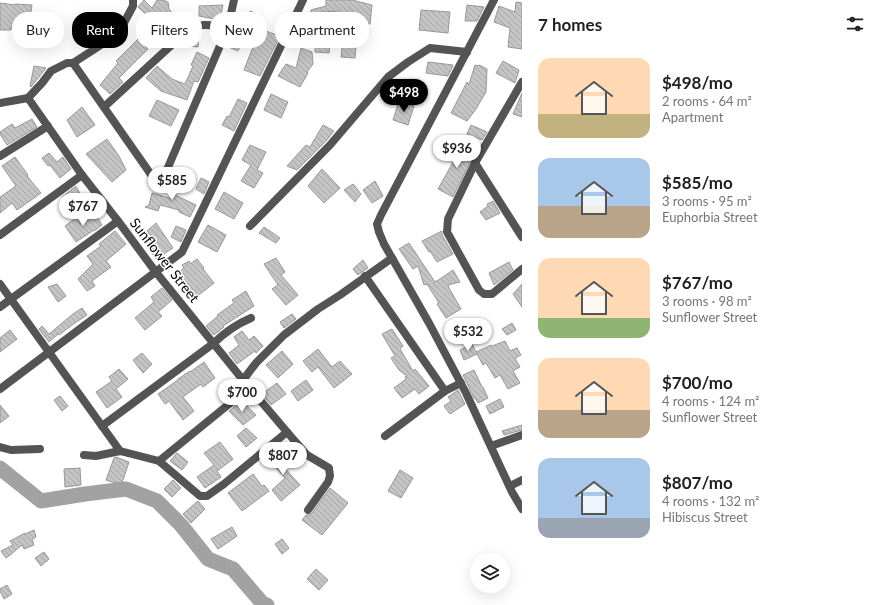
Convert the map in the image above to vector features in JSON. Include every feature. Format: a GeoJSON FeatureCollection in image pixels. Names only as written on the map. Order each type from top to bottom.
{"type":"FeatureCollection","features":[{"type":"Feature","properties":{"kind":"street"},"geometry":{"type":"LineString","coordinates":[[0,103],[28,98],[42,84],[51,71],[67,63],[73,63],[118,34],[133,6],[133,0]]}},
{"type":"Feature","properties":{"kind":"street"},"geometry":{"type":"LineString","coordinates":[[231,12],[234,0]]}},
{"type":"Feature","properties":{"kind":"street"},"geometry":{"type":"LineString","coordinates":[[0,390],[182,252],[303,0]]}},
{"type":"Feature","properties":{"kind":"street"},"geometry":{"type":"LineString","coordinates":[[494,0],[377,224],[379,232],[392,258],[429,322],[461,383],[512,492],[522,509]]}},
{"type":"Feature","properties":{"kind":"street"},"geometry":{"type":"LineString","coordinates":[[104,107],[190,29],[201,24],[210,25]]}},
{"type":"Feature","properties":{"kind":"street"},"geometry":{"type":"LineString","coordinates":[[73,63],[152,176],[157,179],[163,179],[219,48]]}},
{"type":"Feature","properties":{"kind":"street"},"geometry":{"type":"LineString","coordinates":[[250,226],[330,145],[388,77],[430,48],[467,52]]}},
{"type":"Feature","properties":{"kind":"street"},"geometry":{"type":"LineString","coordinates":[[522,82],[474,163],[448,219],[447,232],[479,290],[484,294],[492,294],[522,269]]}},
{"type":"Feature","properties":{"kind":"street","name":"Sunflower Street"},"geometry":{"type":"LineString","coordinates":[[28,98],[82,175],[155,271],[243,380],[308,455],[329,468],[330,476],[328,482],[308,510]]}},
{"type":"Feature","properties":{"kind":"street"},"geometry":{"type":"LineString","coordinates":[[0,156],[48,126]]}},
{"type":"Feature","properties":{"kind":"street"},"geometry":{"type":"LineString","coordinates":[[474,163],[522,237]]}},
{"type":"Feature","properties":{"kind":"street"},"geometry":{"type":"LineString","coordinates":[[0,235],[82,175]]}},
{"type":"Feature","properties":{"kind":"street"},"geometry":{"type":"LineString","coordinates":[[0,307],[118,221]]}},
{"type":"Feature","properties":{"kind":"street"},"geometry":{"type":"LineString","coordinates":[[243,380],[263,355],[284,335],[318,309],[392,258]]}},
{"type":"Feature","properties":{"kind":"street"},"geometry":{"type":"LineString","coordinates":[[365,276],[445,391]]}},
{"type":"Feature","properties":{"kind":"street"},"geometry":{"type":"LineString","coordinates":[[0,284],[120,451]]}},
{"type":"Feature","properties":{"kind":"street"},"geometry":{"type":"LineString","coordinates":[[102,426],[214,343],[229,330],[251,318]]}},
{"type":"Feature","properties":{"kind":"street"},"geometry":{"type":"LineString","coordinates":[[385,436],[445,391],[461,383]]}},
{"type":"Feature","properties":{"kind":"street"},"geometry":{"type":"LineString","coordinates":[[159,461],[250,387]]}},
{"type":"Feature","properties":{"kind":"street"},"geometry":{"type":"LineString","coordinates":[[84,455],[96,456],[120,451],[159,461],[200,496],[207,496],[224,484],[287,432]]}},
{"type":"Feature","properties":{"kind":"street"},"geometry":{"type":"LineString","coordinates":[[491,446],[522,435]]}},
{"type":"Feature","properties":{"kind":"street"},"geometry":{"type":"LineString","coordinates":[[0,447],[11,450],[40,449]]}},
{"type":"Feature","properties":{"kind":"street"},"geometry":{"type":"LineString","coordinates":[[510,486],[522,480]]}},
{"type":"Feature","properties":{"kind":"building"},"geometry":{"type":"Polygon","coordinates":[[[144,0],[152,8],[157,0],[163,0],[168,2],[169,9],[172,12],[143,12],[138,7],[144,0]]]}},
{"type":"Feature","properties":{"kind":"building"},"geometry":{"type":"Polygon","coordinates":[[[326,0],[352,0],[372,5],[370,24],[369,12],[311,12],[311,10],[326,6],[326,0]]]}},
{"type":"Feature","properties":{"kind":"building"},"geometry":{"type":"Polygon","coordinates":[[[516,2],[522,3],[522,49],[508,47],[510,28],[494,22],[499,6],[515,12],[516,2]]]}},
{"type":"Feature","properties":{"kind":"building"},"geometry":{"type":"Polygon","coordinates":[[[0,3],[32,5],[31,12],[12,12],[11,30],[0,30],[0,3]]]}},
{"type":"Feature","properties":{"kind":"building"},"geometry":{"type":"Polygon","coordinates":[[[223,5],[222,12],[210,12],[210,18],[202,17],[202,12],[199,12],[199,6],[223,5]]]}},
{"type":"Feature","properties":{"kind":"building"},"geometry":{"type":"Polygon","coordinates":[[[467,5],[484,7],[477,21],[465,21],[467,5]]]}},
{"type":"Feature","properties":{"kind":"building"},"geometry":{"type":"Polygon","coordinates":[[[421,10],[450,12],[448,33],[419,30],[421,10]]]}},
{"type":"Feature","properties":{"kind":"building"},"geometry":{"type":"Polygon","coordinates":[[[267,31],[275,34],[275,46],[260,76],[244,70],[253,48],[267,48],[267,31]]]}},
{"type":"Feature","properties":{"kind":"building"},"geometry":{"type":"Polygon","coordinates":[[[136,41],[136,48],[148,49],[119,78],[123,82],[110,94],[100,85],[118,63],[116,61],[136,41]]]}},
{"type":"Feature","properties":{"kind":"building"},"geometry":{"type":"Polygon","coordinates":[[[231,48],[239,48],[238,51],[231,48]]]}},
{"type":"Feature","properties":{"kind":"building"},"geometry":{"type":"Polygon","coordinates":[[[301,48],[312,52],[313,64],[307,72],[308,73],[300,87],[278,76],[286,64],[296,68],[301,48]]]}},
{"type":"Feature","properties":{"kind":"building"},"geometry":{"type":"Polygon","coordinates":[[[315,48],[330,48],[329,53],[315,52],[315,48]]]}},
{"type":"Feature","properties":{"kind":"building"},"geometry":{"type":"Polygon","coordinates":[[[342,48],[356,48],[355,58],[341,57],[342,48]]]}},
{"type":"Feature","properties":{"kind":"building"},"geometry":{"type":"Polygon","coordinates":[[[197,52],[209,58],[198,82],[194,81],[187,100],[161,91],[146,78],[157,66],[172,79],[185,84],[197,52]]]}},
{"type":"Feature","properties":{"kind":"building"},"geometry":{"type":"Polygon","coordinates":[[[503,61],[519,70],[515,83],[496,73],[503,61]]]}},
{"type":"Feature","properties":{"kind":"building"},"geometry":{"type":"Polygon","coordinates":[[[428,62],[453,65],[448,76],[426,73],[428,62]]]}},
{"type":"Feature","properties":{"kind":"building"},"geometry":{"type":"Polygon","coordinates":[[[475,65],[479,65],[487,69],[486,92],[467,121],[451,113],[467,82],[469,84],[475,65]]]}},
{"type":"Feature","properties":{"kind":"building"},"geometry":{"type":"Polygon","coordinates":[[[34,66],[46,68],[31,87],[30,86],[34,66]]]}},
{"type":"Feature","properties":{"kind":"building"},"geometry":{"type":"Polygon","coordinates":[[[522,93],[522,117],[513,114],[522,93]]]}},
{"type":"Feature","properties":{"kind":"building"},"geometry":{"type":"Polygon","coordinates":[[[271,94],[288,102],[281,118],[264,110],[271,94]]]}},
{"type":"Feature","properties":{"kind":"building"},"geometry":{"type":"Polygon","coordinates":[[[238,99],[247,103],[234,131],[222,125],[227,116],[229,117],[238,99]]]}},
{"type":"Feature","properties":{"kind":"building"},"geometry":{"type":"Polygon","coordinates":[[[157,100],[179,110],[171,126],[149,116],[157,100]]]}},
{"type":"Feature","properties":{"kind":"building"},"geometry":{"type":"Polygon","coordinates":[[[399,101],[414,106],[408,125],[393,120],[399,101]]]}},
{"type":"Feature","properties":{"kind":"building"},"geometry":{"type":"Polygon","coordinates":[[[82,107],[95,125],[77,137],[67,120],[82,107]]]}},
{"type":"Feature","properties":{"kind":"building"},"geometry":{"type":"Polygon","coordinates":[[[32,119],[37,127],[7,145],[0,132],[12,124],[15,128],[32,119]]]}},
{"type":"Feature","properties":{"kind":"building"},"geometry":{"type":"Polygon","coordinates":[[[323,125],[334,131],[326,141],[297,170],[287,166],[306,145],[310,147],[323,125]]]}},
{"type":"Feature","properties":{"kind":"building"},"geometry":{"type":"Polygon","coordinates":[[[471,125],[487,132],[482,140],[467,134],[471,125]]]}},
{"type":"Feature","properties":{"kind":"building"},"geometry":{"type":"Polygon","coordinates":[[[107,139],[119,156],[126,170],[112,182],[86,154],[107,139]]]}},
{"type":"Feature","properties":{"kind":"building"},"geometry":{"type":"Polygon","coordinates":[[[460,141],[476,150],[453,197],[438,189],[456,157],[452,155],[460,141]]]}},
{"type":"Feature","properties":{"kind":"building"},"geometry":{"type":"Polygon","coordinates":[[[250,145],[266,152],[257,170],[263,173],[254,188],[241,181],[251,165],[242,160],[250,145]]]}},
{"type":"Feature","properties":{"kind":"building"},"geometry":{"type":"Polygon","coordinates":[[[49,153],[57,162],[63,157],[71,169],[60,178],[50,165],[48,166],[42,158],[49,153]]]}},
{"type":"Feature","properties":{"kind":"building"},"geometry":{"type":"Polygon","coordinates":[[[15,157],[28,175],[27,176],[41,193],[17,210],[12,203],[0,213],[0,197],[16,186],[2,166],[15,157]]]}},
{"type":"Feature","properties":{"kind":"building"},"geometry":{"type":"Polygon","coordinates":[[[322,169],[340,188],[324,203],[308,186],[322,169]]]}},
{"type":"Feature","properties":{"kind":"building"},"geometry":{"type":"Polygon","coordinates":[[[201,178],[209,182],[204,194],[196,189],[201,178]]]}},
{"type":"Feature","properties":{"kind":"building"},"geometry":{"type":"Polygon","coordinates":[[[172,181],[179,190],[173,194],[196,205],[190,217],[179,212],[179,210],[160,205],[158,211],[145,207],[149,205],[152,193],[173,199],[164,187],[172,181]]]}},
{"type":"Feature","properties":{"kind":"building"},"geometry":{"type":"Polygon","coordinates":[[[375,181],[383,196],[372,203],[363,190],[375,181]]]}},
{"type":"Feature","properties":{"kind":"building"},"geometry":{"type":"Polygon","coordinates":[[[353,184],[361,194],[355,202],[344,190],[353,184]]]}},
{"type":"Feature","properties":{"kind":"building"},"geometry":{"type":"Polygon","coordinates":[[[76,186],[82,197],[68,206],[62,197],[76,186]]]}},
{"type":"Feature","properties":{"kind":"building"},"geometry":{"type":"Polygon","coordinates":[[[224,192],[243,203],[234,219],[215,209],[224,192]]]}},
{"type":"Feature","properties":{"kind":"building"},"geometry":{"type":"Polygon","coordinates":[[[493,201],[500,213],[486,220],[480,212],[488,206],[487,204],[493,201]]]}},
{"type":"Feature","properties":{"kind":"building"},"geometry":{"type":"Polygon","coordinates":[[[95,214],[102,225],[76,242],[65,226],[77,217],[81,224],[95,214]]]}},
{"type":"Feature","properties":{"kind":"building"},"geometry":{"type":"Polygon","coordinates":[[[156,223],[173,248],[156,259],[147,246],[154,240],[147,231],[156,223]]]}},
{"type":"Feature","properties":{"kind":"building"},"geometry":{"type":"Polygon","coordinates":[[[208,225],[226,235],[217,252],[198,242],[208,225]]]}},
{"type":"Feature","properties":{"kind":"building"},"geometry":{"type":"Polygon","coordinates":[[[176,226],[186,230],[181,242],[171,237],[176,226]]]}},
{"type":"Feature","properties":{"kind":"building"},"geometry":{"type":"Polygon","coordinates":[[[264,227],[280,238],[276,243],[259,233],[264,227]]]}},
{"type":"Feature","properties":{"kind":"building"},"geometry":{"type":"Polygon","coordinates":[[[115,231],[126,244],[106,261],[111,267],[92,281],[95,286],[87,291],[78,279],[93,264],[87,256],[101,246],[99,244],[115,231]]]}},
{"type":"Feature","properties":{"kind":"building"},"geometry":{"type":"Polygon","coordinates":[[[442,231],[442,235],[453,254],[437,262],[422,241],[442,231]]]}},
{"type":"Feature","properties":{"kind":"building"},"geometry":{"type":"Polygon","coordinates":[[[409,243],[435,282],[453,270],[460,282],[448,285],[461,309],[446,318],[437,304],[439,303],[427,284],[424,285],[418,266],[413,269],[399,249],[409,243]]]}},
{"type":"Feature","properties":{"kind":"building"},"geometry":{"type":"Polygon","coordinates":[[[276,258],[285,272],[281,275],[298,295],[286,305],[272,289],[278,285],[264,264],[276,258]]]}},
{"type":"Feature","properties":{"kind":"building"},"geometry":{"type":"Polygon","coordinates":[[[197,259],[214,283],[195,298],[176,274],[184,268],[182,265],[189,261],[190,264],[197,259]]]}},
{"type":"Feature","properties":{"kind":"building"},"geometry":{"type":"Polygon","coordinates":[[[363,260],[368,268],[358,275],[353,269],[363,260]]]}},
{"type":"Feature","properties":{"kind":"building"},"geometry":{"type":"Polygon","coordinates":[[[509,262],[513,270],[494,285],[489,273],[509,262]]]}},
{"type":"Feature","properties":{"kind":"building"},"geometry":{"type":"Polygon","coordinates":[[[57,284],[66,296],[58,302],[48,287],[57,284]]]}},
{"type":"Feature","properties":{"kind":"building"},"geometry":{"type":"Polygon","coordinates":[[[522,284],[522,307],[513,294],[522,284]]]}},
{"type":"Feature","properties":{"kind":"building"},"geometry":{"type":"Polygon","coordinates":[[[162,288],[172,300],[158,312],[162,316],[145,330],[135,318],[154,302],[151,297],[162,288]]]}},
{"type":"Feature","properties":{"kind":"building"},"geometry":{"type":"Polygon","coordinates":[[[246,291],[254,306],[223,326],[224,327],[214,335],[206,326],[218,316],[217,315],[234,303],[232,300],[246,291]]]}},
{"type":"Feature","properties":{"kind":"building"},"geometry":{"type":"Polygon","coordinates":[[[82,308],[87,315],[59,335],[58,334],[49,342],[39,329],[42,326],[49,334],[82,308]]]}},
{"type":"Feature","properties":{"kind":"building"},"geometry":{"type":"Polygon","coordinates":[[[292,314],[296,319],[284,328],[280,322],[292,314]]]}},
{"type":"Feature","properties":{"kind":"building"},"geometry":{"type":"Polygon","coordinates":[[[512,323],[516,330],[507,335],[502,329],[512,323]]]}},
{"type":"Feature","properties":{"kind":"building"},"geometry":{"type":"Polygon","coordinates":[[[392,329],[403,346],[400,349],[413,371],[415,369],[429,386],[419,394],[415,389],[402,398],[394,388],[406,379],[405,377],[407,376],[399,370],[391,358],[395,356],[382,334],[392,329]]]}},
{"type":"Feature","properties":{"kind":"building"},"geometry":{"type":"Polygon","coordinates":[[[10,330],[17,339],[0,352],[0,338],[10,330]]]}},
{"type":"Feature","properties":{"kind":"building"},"geometry":{"type":"Polygon","coordinates":[[[242,331],[249,340],[254,336],[263,346],[256,353],[255,351],[237,364],[229,353],[239,345],[234,337],[242,331]]]}},
{"type":"Feature","properties":{"kind":"building"},"geometry":{"type":"Polygon","coordinates":[[[505,341],[510,351],[517,348],[521,355],[515,358],[520,367],[513,371],[520,383],[508,389],[500,375],[495,378],[486,363],[483,365],[476,352],[491,345],[492,346],[505,341]]]}},
{"type":"Feature","properties":{"kind":"building"},"geometry":{"type":"Polygon","coordinates":[[[472,344],[477,354],[464,360],[460,350],[472,344]]]}},
{"type":"Feature","properties":{"kind":"building"},"geometry":{"type":"Polygon","coordinates":[[[318,349],[332,367],[340,361],[352,374],[334,388],[318,367],[312,372],[303,361],[318,349]]]}},
{"type":"Feature","properties":{"kind":"building"},"geometry":{"type":"Polygon","coordinates":[[[282,351],[293,364],[278,378],[266,365],[282,351]]]}},
{"type":"Feature","properties":{"kind":"building"},"geometry":{"type":"Polygon","coordinates":[[[142,353],[152,364],[143,373],[133,360],[142,353]]]}},
{"type":"Feature","properties":{"kind":"building"},"geometry":{"type":"Polygon","coordinates":[[[204,362],[215,378],[203,387],[201,384],[183,397],[194,411],[183,420],[169,401],[165,404],[158,394],[204,362]]]}},
{"type":"Feature","properties":{"kind":"building"},"geometry":{"type":"Polygon","coordinates":[[[119,369],[128,379],[116,389],[122,397],[107,408],[96,392],[112,381],[109,377],[119,369]]]}},
{"type":"Feature","properties":{"kind":"building"},"geometry":{"type":"Polygon","coordinates":[[[474,370],[488,398],[478,403],[463,375],[474,370]]]}},
{"type":"Feature","properties":{"kind":"building"},"geometry":{"type":"Polygon","coordinates":[[[306,380],[313,390],[298,401],[291,391],[306,380]]]}},
{"type":"Feature","properties":{"kind":"building"},"geometry":{"type":"Polygon","coordinates":[[[277,383],[286,394],[271,405],[262,394],[277,383]]]}},
{"type":"Feature","properties":{"kind":"building"},"geometry":{"type":"Polygon","coordinates":[[[458,390],[465,404],[450,414],[444,406],[451,401],[448,397],[458,390]]]}},
{"type":"Feature","properties":{"kind":"building"},"geometry":{"type":"Polygon","coordinates":[[[60,396],[68,406],[62,411],[54,400],[60,396]]]}},
{"type":"Feature","properties":{"kind":"building"},"geometry":{"type":"Polygon","coordinates":[[[500,399],[504,407],[490,414],[486,406],[500,399]]]}},
{"type":"Feature","properties":{"kind":"building"},"geometry":{"type":"Polygon","coordinates":[[[242,401],[256,415],[243,425],[229,411],[242,401]]]}},
{"type":"Feature","properties":{"kind":"building"},"geometry":{"type":"Polygon","coordinates":[[[0,405],[9,416],[0,423],[0,405]]]}},
{"type":"Feature","properties":{"kind":"building"},"geometry":{"type":"Polygon","coordinates":[[[522,425],[522,430],[504,435],[502,431],[522,425]]]}},
{"type":"Feature","properties":{"kind":"building"},"geometry":{"type":"Polygon","coordinates":[[[246,428],[257,438],[246,447],[237,436],[246,428]]]}},
{"type":"Feature","properties":{"kind":"building"},"geometry":{"type":"Polygon","coordinates":[[[220,442],[233,459],[217,471],[221,477],[205,488],[197,477],[214,465],[204,453],[220,442]]]}},
{"type":"Feature","properties":{"kind":"building"},"geometry":{"type":"Polygon","coordinates":[[[278,449],[289,461],[283,466],[300,485],[281,501],[272,490],[285,478],[267,458],[278,449]]]}},
{"type":"Feature","properties":{"kind":"building"},"geometry":{"type":"Polygon","coordinates":[[[177,453],[188,462],[182,470],[170,461],[177,453]]]}},
{"type":"Feature","properties":{"kind":"building"},"geometry":{"type":"Polygon","coordinates":[[[116,457],[129,462],[122,483],[106,480],[114,458],[116,457]]]}},
{"type":"Feature","properties":{"kind":"building"},"geometry":{"type":"Polygon","coordinates":[[[80,468],[81,485],[65,487],[64,469],[80,468]]]}},
{"type":"Feature","properties":{"kind":"building"},"geometry":{"type":"Polygon","coordinates":[[[400,470],[413,478],[401,498],[388,491],[400,470]]]}},
{"type":"Feature","properties":{"kind":"building"},"geometry":{"type":"Polygon","coordinates":[[[253,474],[262,486],[264,485],[269,491],[242,511],[228,493],[253,474]]]}},
{"type":"Feature","properties":{"kind":"building"},"geometry":{"type":"Polygon","coordinates":[[[173,480],[181,488],[172,497],[164,489],[173,480]]]}},
{"type":"Feature","properties":{"kind":"building"},"geometry":{"type":"Polygon","coordinates":[[[330,488],[348,503],[322,535],[302,520],[306,515],[310,515],[312,513],[330,488]]]}},
{"type":"Feature","properties":{"kind":"building"},"geometry":{"type":"Polygon","coordinates":[[[198,501],[205,509],[191,523],[183,514],[198,501]]]}},
{"type":"Feature","properties":{"kind":"building"},"geometry":{"type":"Polygon","coordinates":[[[232,527],[237,536],[218,549],[211,539],[232,527]]]}},
{"type":"Feature","properties":{"kind":"building"},"geometry":{"type":"Polygon","coordinates":[[[34,530],[36,537],[32,539],[34,545],[24,549],[22,545],[6,558],[1,551],[13,545],[10,541],[34,530]]]}},
{"type":"Feature","properties":{"kind":"building"},"geometry":{"type":"Polygon","coordinates":[[[282,539],[289,548],[282,554],[275,544],[282,539]]]}},
{"type":"Feature","properties":{"kind":"building"},"geometry":{"type":"Polygon","coordinates":[[[44,552],[49,559],[41,566],[35,558],[44,552]]]}},
{"type":"Feature","properties":{"kind":"building"},"geometry":{"type":"Polygon","coordinates":[[[316,569],[328,580],[319,590],[307,579],[316,569]]]}},
{"type":"Feature","properties":{"kind":"building"},"geometry":{"type":"Polygon","coordinates":[[[7,585],[12,594],[4,599],[0,589],[7,585]]]}},
{"type":"Feature","properties":{"kind":"waterway"},"geometry":{"type":"LineString","coordinates":[[0,468],[41,501],[126,489],[157,501],[181,525],[208,559],[233,569],[263,604],[267,605]]}}]}
